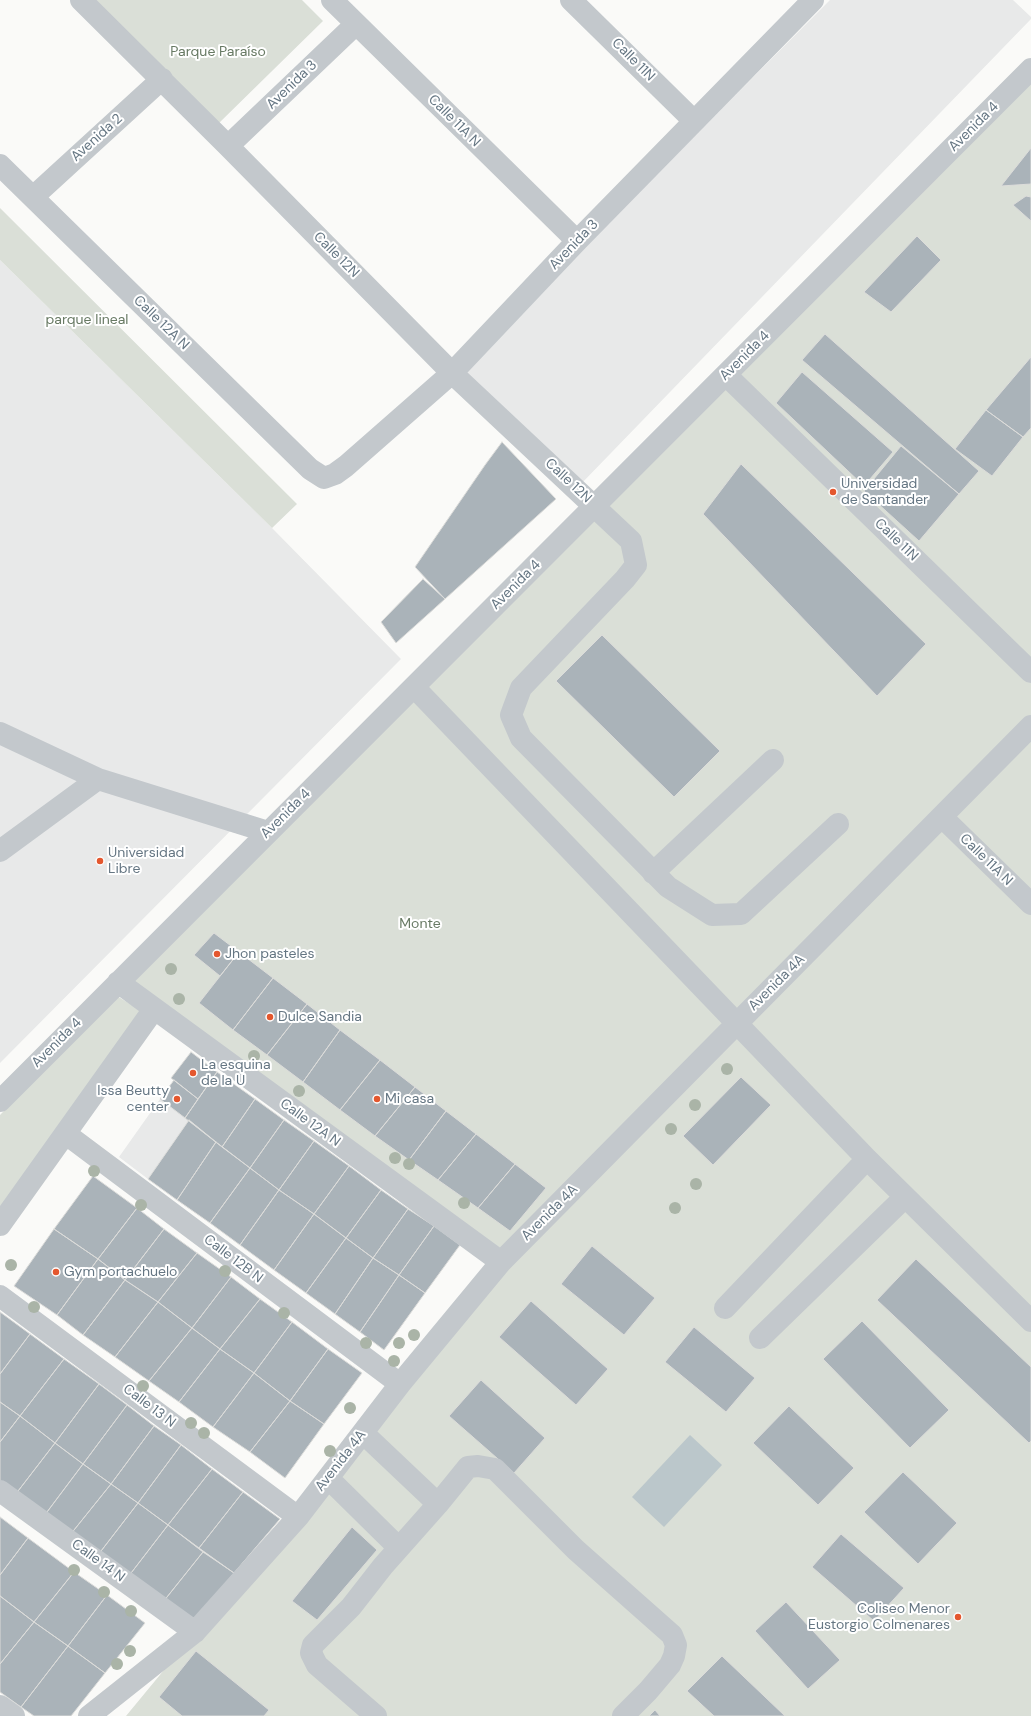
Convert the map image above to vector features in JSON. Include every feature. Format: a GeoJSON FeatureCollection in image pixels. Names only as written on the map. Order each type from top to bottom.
{"type":"FeatureCollection","features":[{"type":"Feature","properties":{"kind":"street","name":"Calle 12N"},"geometry":{"type":"LineString","coordinates":[[81,0],[162,79],[452,373],[631,541],[636,565],[522,688],[511,715],[522,738],[653,873]]}},
{"type":"Feature","properties":{"kind":"street","name":"Calle 11A N"},"geometry":{"type":"LineString","coordinates":[[332,0],[577,242]]}},
{"type":"Feature","properties":{"kind":"street","name":"Calle 11N"},"geometry":{"type":"LineString","coordinates":[[571,0],[694,121]]}},
{"type":"Feature","properties":{"kind":"street","name":"Avenida 3"},"geometry":{"type":"LineString","coordinates":[[324,478],[335,474],[346,466],[452,373],[812,0]]}},
{"type":"Feature","properties":{"kind":"street","name":"Avenida 3"},"geometry":{"type":"LineString","coordinates":[[228,146],[356,24]]}},
{"type":"Feature","properties":{"kind":"street","name":"Avenida 4"},"geometry":{"type":"LineString","coordinates":[[0,1101],[1031,70]]}},
{"type":"Feature","properties":{"kind":"street","name":"Avenida 2"},"geometry":{"type":"LineString","coordinates":[[33,197],[162,79]]}},
{"type":"Feature","properties":{"kind":"street","name":"Calle 12A N"},"geometry":{"type":"LineString","coordinates":[[0,166],[310,469],[324,478]]}},
{"type":"Feature","properties":{"kind":"street","name":"Calle 11N"},"geometry":{"type":"LineString","coordinates":[[726,375],[1031,672]]}},
{"type":"Feature","properties":{"kind":"street"},"geometry":{"type":"LineString","coordinates":[[414,687],[867,1158],[1031,1321]]}},
{"type":"Feature","properties":{"kind":"street","name":"Avenida 4A"},"geometry":{"type":"LineString","coordinates":[[89,1716],[195,1632],[298,1517],[400,1384],[501,1262],[1031,726]]}},
{"type":"Feature","properties":{"kind":"street"},"geometry":{"type":"LineString","coordinates":[[0,733],[98,779],[268,832]]}},
{"type":"Feature","properties":{"kind":"street"},"geometry":{"type":"LineString","coordinates":[[773,760],[653,873],[668,887],[712,915],[741,914],[838,824]]}},
{"type":"Feature","properties":{"kind":"street"},"geometry":{"type":"LineString","coordinates":[[4,845],[98,779]]}},
{"type":"Feature","properties":{"kind":"street","name":"Calle 11A N"},"geometry":{"type":"LineString","coordinates":[[942,817],[1031,904]]}},
{"type":"Feature","properties":{"kind":"street","name":"Calle 12A N"},"geometry":{"type":"LineString","coordinates":[[118,982],[501,1262]]}},
{"type":"Feature","properties":{"kind":"street"},"geometry":{"type":"LineString","coordinates":[[0,1225],[154,1009]]}},
{"type":"Feature","properties":{"kind":"street","name":"Calle 12B N"},"geometry":{"type":"LineString","coordinates":[[66,1134],[400,1384]]}},
{"type":"Feature","properties":{"kind":"street"},"geometry":{"type":"LineString","coordinates":[[725,1308],[867,1158]]}},
{"type":"Feature","properties":{"kind":"street"},"geometry":{"type":"LineString","coordinates":[[760,1338],[905,1197]]}},
{"type":"Feature","properties":{"kind":"street","name":"Calle 13 N"},"geometry":{"type":"LineString","coordinates":[[0,1296],[298,1517]]}},
{"type":"Feature","properties":{"kind":"street"},"geometry":{"type":"LineString","coordinates":[[363,1433],[438,1504]]}},
{"type":"Feature","properties":{"kind":"street"},"geometry":{"type":"LineString","coordinates":[[376,1716],[317,1665],[311,1653],[313,1645],[351,1607],[398,1547],[438,1504],[468,1467],[478,1466],[496,1469],[576,1550],[674,1640],[672,1660],[663,1674],[623,1716]]}},
{"type":"Feature","properties":{"kind":"street"},"geometry":{"type":"LineString","coordinates":[[328,1478],[398,1547]]}},
{"type":"Feature","properties":{"kind":"street","name":"Calle 14 N"},"geometry":{"type":"LineString","coordinates":[[0,1491],[195,1632]]}},
{"type":"Feature","properties":{"kind":"street"},"geometry":{"type":"LineString","coordinates":[[0,1706],[14,1716]]}},
{"type":"Feature","properties":{"kind":"shaded area"},"geometry":{"type":"Polygon","coordinates":[[[830,0],[1013,0],[1031,17],[1031,19],[580,485],[462,370],[830,0]]]}},
{"type":"Feature","properties":{"kind":"shaded area","name":"Universidad Libre"},"geometry":{"type":"Polygon","coordinates":[[[0,260],[272,528],[401,659],[0,1063],[0,260]]]}},
{"type":"Feature","properties":{"kind":"shaded area"},"geometry":{"type":"Polygon","coordinates":[[[160,1099],[189,1120],[148,1179],[119,1157],[160,1099]]]}},
{"type":"Feature","properties":{"kind":"shaded area"},"geometry":{"type":"Polygon","coordinates":[[[690,1435],[722,1465],[664,1527],[632,1497],[690,1435]]]}},
{"type":"Feature","properties":{"kind":"green space","name":"Parque Paraíso"},"geometry":{"type":"Polygon","coordinates":[[[95,0],[302,0],[323,21],[218,124],[95,0]]]}},
{"type":"Feature","properties":{"kind":"green space","name":"Monte"},"geometry":{"type":"Polygon","coordinates":[[[1031,61],[1031,1716],[126,1716],[501,1262],[118,982],[1031,61]]]}},
{"type":"Feature","properties":{"kind":"green space","name":"parque lineal"},"geometry":{"type":"Polygon","coordinates":[[[0,208],[297,504],[272,528],[0,260],[0,208]]]}},
{"type":"Feature","properties":{"kind":"green space"},"geometry":{"type":"Polygon","coordinates":[[[117,996],[143,1012],[0,1210],[0,1115],[117,996]]]}},
{"type":"Feature","properties":{"kind":"building"},"geometry":{"type":"Polygon","coordinates":[[[1031,148],[1031,184],[1001,186],[1031,148]]]}},
{"type":"Feature","properties":{"kind":"building"},"geometry":{"type":"Polygon","coordinates":[[[1026,196],[1031,197],[1031,221],[1013,205],[1026,196]]]}},
{"type":"Feature","properties":{"kind":"building"},"geometry":{"type":"Polygon","coordinates":[[[917,236],[941,260],[891,312],[864,292],[917,236]]]}},
{"type":"Feature","properties":{"kind":"building"},"geometry":{"type":"Polygon","coordinates":[[[825,334],[979,471],[959,494],[802,360],[825,334]]]}},
{"type":"Feature","properties":{"kind":"building"},"geometry":{"type":"Polygon","coordinates":[[[1031,357],[1031,428],[1023,437],[986,410],[1031,357]]]}},
{"type":"Feature","properties":{"kind":"building"},"geometry":{"type":"Polygon","coordinates":[[[802,372],[893,452],[864,486],[776,403],[802,372]]]}},
{"type":"Feature","properties":{"kind":"building"},"geometry":{"type":"Polygon","coordinates":[[[986,410],[1023,437],[992,476],[955,449],[986,410]]]}},
{"type":"Feature","properties":{"kind":"building"},"geometry":{"type":"Polygon","coordinates":[[[502,442],[556,499],[445,599],[415,567],[502,442]]]}},
{"type":"Feature","properties":{"kind":"building"},"geometry":{"type":"Polygon","coordinates":[[[901,446],[959,494],[919,541],[864,491],[901,446]]]}},
{"type":"Feature","properties":{"kind":"building"},"geometry":{"type":"Polygon","coordinates":[[[741,464],[926,644],[877,696],[703,514],[741,464]]]}},
{"type":"Feature","properties":{"kind":"building"},"geometry":{"type":"Polygon","coordinates":[[[423,579],[445,599],[396,643],[381,622],[423,579]]]}},
{"type":"Feature","properties":{"kind":"building"},"geometry":{"type":"Polygon","coordinates":[[[602,635],[720,751],[674,797],[556,681],[602,635]]]}},
{"type":"Feature","properties":{"kind":"building","name":"Jhon pasteles"},"geometry":{"type":"Polygon","coordinates":[[[214,933],[239,952],[220,976],[194,955],[214,933]]]}},
{"type":"Feature","properties":{"kind":"building"},"geometry":{"type":"Polygon","coordinates":[[[239,952],[273,978],[233,1030],[199,1003],[239,952]]]}},
{"type":"Feature","properties":{"kind":"building","name":"Dulce Sandia"},"geometry":{"type":"Polygon","coordinates":[[[273,978],[307,1004],[267,1055],[233,1030],[273,978]]]}},
{"type":"Feature","properties":{"kind":"building"},"geometry":{"type":"Polygon","coordinates":[[[307,1004],[340,1030],[303,1082],[267,1055],[307,1004]]]}},
{"type":"Feature","properties":{"kind":"building"},"geometry":{"type":"Polygon","coordinates":[[[340,1030],[380,1060],[340,1110],[303,1082],[340,1030]]]}},
{"type":"Feature","properties":{"kind":"building"},"geometry":{"type":"Polygon","coordinates":[[[191,1052],[217,1072],[198,1099],[171,1078],[191,1052]]]}},
{"type":"Feature","properties":{"kind":"building","name":"Mi casa"},"geometry":{"type":"Polygon","coordinates":[[[380,1060],[415,1087],[375,1136],[340,1110],[380,1060]]]}},
{"type":"Feature","properties":{"kind":"building"},"geometry":{"type":"Polygon","coordinates":[[[217,1072],[255,1099],[222,1147],[185,1118],[217,1072]]]}},
{"type":"Feature","properties":{"kind":"building"},"geometry":{"type":"Polygon","coordinates":[[[741,1077],[771,1105],[713,1165],[683,1136],[741,1077]]]}},
{"type":"Feature","properties":{"kind":"building"},"geometry":{"type":"Polygon","coordinates":[[[174,1080],[198,1099],[185,1118],[160,1099],[174,1080]]]}},
{"type":"Feature","properties":{"kind":"building"},"geometry":{"type":"Polygon","coordinates":[[[415,1087],[446,1111],[409,1160],[375,1136],[415,1087]]]}},
{"type":"Feature","properties":{"kind":"building"},"geometry":{"type":"Polygon","coordinates":[[[255,1099],[284,1120],[250,1168],[222,1147],[255,1099]]]}},
{"type":"Feature","properties":{"kind":"building"},"geometry":{"type":"Polygon","coordinates":[[[446,1111],[476,1134],[438,1180],[409,1160],[446,1111]]]}},
{"type":"Feature","properties":{"kind":"building"},"geometry":{"type":"Polygon","coordinates":[[[189,1120],[216,1142],[177,1200],[148,1179],[189,1120]]]}},
{"type":"Feature","properties":{"kind":"building"},"geometry":{"type":"Polygon","coordinates":[[[284,1120],[314,1141],[279,1190],[250,1168],[284,1120]]]}},
{"type":"Feature","properties":{"kind":"building"},"geometry":{"type":"Polygon","coordinates":[[[476,1134],[515,1164],[478,1208],[438,1180],[476,1134]]]}},
{"type":"Feature","properties":{"kind":"building"},"geometry":{"type":"Polygon","coordinates":[[[314,1141],[349,1166],[314,1214],[279,1190],[314,1141]]]}},
{"type":"Feature","properties":{"kind":"building"},"geometry":{"type":"Polygon","coordinates":[[[216,1142],[250,1168],[210,1223],[177,1200],[216,1142]]]}},
{"type":"Feature","properties":{"kind":"building"},"geometry":{"type":"Polygon","coordinates":[[[515,1164],[546,1188],[510,1231],[478,1208],[515,1164]]]}},
{"type":"Feature","properties":{"kind":"building"},"geometry":{"type":"Polygon","coordinates":[[[349,1166],[381,1190],[346,1238],[314,1214],[349,1166]]]}},
{"type":"Feature","properties":{"kind":"building"},"geometry":{"type":"Polygon","coordinates":[[[250,1168],[279,1190],[240,1245],[210,1223],[250,1168]]]}},
{"type":"Feature","properties":{"kind":"building"},"geometry":{"type":"Polygon","coordinates":[[[93,1176],[137,1208],[98,1259],[54,1229],[93,1176]]]}},
{"type":"Feature","properties":{"kind":"building"},"geometry":{"type":"Polygon","coordinates":[[[279,1190],[314,1214],[274,1270],[240,1245],[279,1190]]]}},
{"type":"Feature","properties":{"kind":"building"},"geometry":{"type":"Polygon","coordinates":[[[381,1190],[408,1209],[373,1258],[346,1238],[381,1190]]]}},
{"type":"Feature","properties":{"kind":"building"},"geometry":{"type":"Polygon","coordinates":[[[137,1208],[164,1229],[125,1280],[98,1259],[137,1208]]]}},
{"type":"Feature","properties":{"kind":"building"},"geometry":{"type":"Polygon","coordinates":[[[408,1209],[434,1226],[399,1275],[373,1258],[408,1209]]]}},
{"type":"Feature","properties":{"kind":"building"},"geometry":{"type":"Polygon","coordinates":[[[314,1214],[346,1238],[306,1293],[274,1270],[314,1214]]]}},
{"type":"Feature","properties":{"kind":"building"},"geometry":{"type":"Polygon","coordinates":[[[434,1226],[460,1245],[425,1293],[399,1275],[434,1226]]]}},
{"type":"Feature","properties":{"kind":"building","name":"Gym portachuelo"},"geometry":{"type":"Polygon","coordinates":[[[54,1229],[98,1259],[57,1315],[14,1286],[54,1229]]]}},
{"type":"Feature","properties":{"kind":"building"},"geometry":{"type":"Polygon","coordinates":[[[164,1229],[197,1253],[158,1302],[125,1280],[164,1229]]]}},
{"type":"Feature","properties":{"kind":"building"},"geometry":{"type":"Polygon","coordinates":[[[346,1238],[373,1258],[335,1314],[306,1293],[346,1238]]]}},
{"type":"Feature","properties":{"kind":"building"},"geometry":{"type":"Polygon","coordinates":[[[592,1246],[655,1298],[624,1335],[561,1284],[592,1246]]]}},
{"type":"Feature","properties":{"kind":"building"},"geometry":{"type":"Polygon","coordinates":[[[197,1253],[231,1277],[192,1328],[158,1302],[197,1253]]]}},
{"type":"Feature","properties":{"kind":"building"},"geometry":{"type":"Polygon","coordinates":[[[373,1258],[399,1275],[360,1332],[335,1314],[373,1258]]]}},
{"type":"Feature","properties":{"kind":"building"},"geometry":{"type":"Polygon","coordinates":[[[98,1259],[125,1280],[83,1335],[57,1315],[98,1259]]]}},
{"type":"Feature","properties":{"kind":"building"},"geometry":{"type":"Polygon","coordinates":[[[916,1259],[1031,1367],[1031,1441],[1029,1443],[877,1300],[916,1259]]]}},
{"type":"Feature","properties":{"kind":"building"},"geometry":{"type":"Polygon","coordinates":[[[399,1275],[425,1293],[384,1350],[360,1332],[399,1275]]]}},
{"type":"Feature","properties":{"kind":"building"},"geometry":{"type":"Polygon","coordinates":[[[231,1277],[260,1299],[220,1349],[192,1328],[231,1277]]]}},
{"type":"Feature","properties":{"kind":"building"},"geometry":{"type":"Polygon","coordinates":[[[125,1280],[158,1302],[115,1357],[83,1335],[125,1280]]]}},
{"type":"Feature","properties":{"kind":"building"},"geometry":{"type":"Polygon","coordinates":[[[260,1299],[292,1322],[254,1373],[220,1349],[260,1299]]]}},
{"type":"Feature","properties":{"kind":"building"},"geometry":{"type":"Polygon","coordinates":[[[531,1301],[608,1369],[576,1405],[499,1337],[531,1301]]]}},
{"type":"Feature","properties":{"kind":"building"},"geometry":{"type":"Polygon","coordinates":[[[158,1302],[192,1328],[149,1381],[115,1357],[158,1302]]]}},
{"type":"Feature","properties":{"kind":"building"},"geometry":{"type":"Polygon","coordinates":[[[0,1312],[30,1334],[0,1374],[0,1312]]]}},
{"type":"Feature","properties":{"kind":"building"},"geometry":{"type":"Polygon","coordinates":[[[862,1321],[949,1410],[910,1448],[823,1359],[862,1321]]]}},
{"type":"Feature","properties":{"kind":"building"},"geometry":{"type":"Polygon","coordinates":[[[292,1322],[328,1349],[290,1401],[254,1373],[292,1322]]]}},
{"type":"Feature","properties":{"kind":"building"},"geometry":{"type":"Polygon","coordinates":[[[694,1327],[755,1378],[726,1412],[665,1362],[694,1327]]]}},
{"type":"Feature","properties":{"kind":"building"},"geometry":{"type":"Polygon","coordinates":[[[192,1328],[220,1349],[179,1402],[149,1381],[192,1328]]]}},
{"type":"Feature","properties":{"kind":"building"},"geometry":{"type":"Polygon","coordinates":[[[30,1334],[64,1359],[20,1416],[0,1402],[0,1374],[30,1334]]]}},
{"type":"Feature","properties":{"kind":"building"},"geometry":{"type":"Polygon","coordinates":[[[220,1349],[254,1373],[213,1427],[179,1402],[220,1349]]]}},
{"type":"Feature","properties":{"kind":"building"},"geometry":{"type":"Polygon","coordinates":[[[328,1349],[362,1373],[324,1424],[290,1401],[328,1349]]]}},
{"type":"Feature","properties":{"kind":"building"},"geometry":{"type":"Polygon","coordinates":[[[64,1359],[99,1384],[55,1443],[20,1416],[64,1359]]]}},
{"type":"Feature","properties":{"kind":"building"},"geometry":{"type":"Polygon","coordinates":[[[254,1373],[290,1401],[250,1452],[213,1427],[254,1373]]]}},
{"type":"Feature","properties":{"kind":"building"},"geometry":{"type":"Polygon","coordinates":[[[481,1380],[545,1438],[514,1473],[449,1416],[481,1380]]]}},
{"type":"Feature","properties":{"kind":"building"},"geometry":{"type":"Polygon","coordinates":[[[99,1384],[127,1405],[83,1464],[55,1443],[99,1384]]]}},
{"type":"Feature","properties":{"kind":"building"},"geometry":{"type":"Polygon","coordinates":[[[290,1401],[324,1424],[285,1478],[250,1452],[290,1401]]]}},
{"type":"Feature","properties":{"kind":"building"},"geometry":{"type":"Polygon","coordinates":[[[0,1402],[20,1416],[0,1442],[0,1402]]]}},
{"type":"Feature","properties":{"kind":"building"},"geometry":{"type":"Polygon","coordinates":[[[127,1405],[154,1426],[111,1484],[83,1464],[127,1405]]]}},
{"type":"Feature","properties":{"kind":"building"},"geometry":{"type":"Polygon","coordinates":[[[789,1406],[854,1468],[818,1505],[753,1443],[789,1406]]]}},
{"type":"Feature","properties":{"kind":"building"},"geometry":{"type":"Polygon","coordinates":[[[20,1416],[55,1443],[15,1495],[0,1484],[0,1442],[20,1416]]]}},
{"type":"Feature","properties":{"kind":"building"},"geometry":{"type":"Polygon","coordinates":[[[154,1426],[181,1445],[138,1503],[111,1484],[154,1426]]]}},
{"type":"Feature","properties":{"kind":"building"},"geometry":{"type":"Polygon","coordinates":[[[55,1443],[83,1464],[44,1516],[15,1495],[55,1443]]]}},
{"type":"Feature","properties":{"kind":"building"},"geometry":{"type":"Polygon","coordinates":[[[181,1445],[212,1469],[168,1525],[138,1503],[181,1445]]]}},
{"type":"Feature","properties":{"kind":"building"},"geometry":{"type":"Polygon","coordinates":[[[83,1464],[111,1484],[70,1535],[44,1516],[83,1464]]]}},
{"type":"Feature","properties":{"kind":"building"},"geometry":{"type":"Polygon","coordinates":[[[212,1469],[243,1492],[199,1548],[168,1525],[212,1469]]]}},
{"type":"Feature","properties":{"kind":"building"},"geometry":{"type":"Polygon","coordinates":[[[903,1472],[957,1523],[918,1564],[864,1512],[903,1472]]]}},
{"type":"Feature","properties":{"kind":"building"},"geometry":{"type":"Polygon","coordinates":[[[111,1484],[138,1503],[98,1555],[70,1535],[111,1484]]]}},
{"type":"Feature","properties":{"kind":"building"},"geometry":{"type":"Polygon","coordinates":[[[243,1492],[280,1519],[234,1573],[199,1548],[243,1492]]]}},
{"type":"Feature","properties":{"kind":"building"},"geometry":{"type":"Polygon","coordinates":[[[138,1503],[168,1525],[128,1577],[98,1555],[138,1503]]]}},
{"type":"Feature","properties":{"kind":"building"},"geometry":{"type":"Polygon","coordinates":[[[0,1517],[28,1538],[0,1575],[0,1517]]]}},
{"type":"Feature","properties":{"kind":"building"},"geometry":{"type":"Polygon","coordinates":[[[168,1525],[203,1552],[163,1602],[128,1577],[168,1525]]]}},
{"type":"Feature","properties":{"kind":"building"},"geometry":{"type":"Polygon","coordinates":[[[352,1527],[377,1550],[317,1620],[292,1601],[352,1527]]]}},
{"type":"Feature","properties":{"kind":"building"},"geometry":{"type":"Polygon","coordinates":[[[841,1534],[904,1588],[874,1621],[812,1567],[841,1534]]]}},
{"type":"Feature","properties":{"kind":"building"},"geometry":{"type":"Polygon","coordinates":[[[28,1538],[74,1572],[34,1622],[0,1596],[0,1575],[28,1538]]]}},
{"type":"Feature","properties":{"kind":"building"},"geometry":{"type":"Polygon","coordinates":[[[203,1552],[234,1573],[192,1624],[163,1602],[203,1552]]]}},
{"type":"Feature","properties":{"kind":"building"},"geometry":{"type":"Polygon","coordinates":[[[74,1572],[107,1595],[68,1646],[34,1622],[74,1572]]]}},
{"type":"Feature","properties":{"kind":"building"},"geometry":{"type":"Polygon","coordinates":[[[107,1595],[145,1623],[105,1673],[68,1646],[107,1595]]]}},
{"type":"Feature","properties":{"kind":"building"},"geometry":{"type":"Polygon","coordinates":[[[0,1596],[34,1622],[0,1664],[0,1596]]]}},
{"type":"Feature","properties":{"kind":"building"},"geometry":{"type":"Polygon","coordinates":[[[786,1602],[840,1660],[808,1689],[755,1631],[786,1602]]]}},
{"type":"Feature","properties":{"kind":"building"},"geometry":{"type":"Polygon","coordinates":[[[34,1622],[68,1646],[21,1707],[0,1692],[0,1664],[34,1622]]]}},
{"type":"Feature","properties":{"kind":"building"},"geometry":{"type":"Polygon","coordinates":[[[68,1646],[105,1673],[71,1716],[34,1716],[21,1707],[68,1646]]]}},
{"type":"Feature","properties":{"kind":"building"},"geometry":{"type":"Polygon","coordinates":[[[196,1651],[269,1710],[264,1716],[182,1716],[159,1697],[196,1651]]]}},
{"type":"Feature","properties":{"kind":"building"},"geometry":{"type":"Polygon","coordinates":[[[722,1656],[785,1716],[714,1716],[687,1691],[722,1656]]]}},
{"type":"Feature","properties":{"kind":"building"},"geometry":{"type":"Polygon","coordinates":[[[655,1710],[660,1716],[649,1716],[655,1710]]]}},
{"type":"Feature","properties":{"kind":"place","name":"Universidad de Santander"},"geometry":{"type":"Point","coordinates":[833,492]}},
{"type":"Feature","properties":{"kind":"place","name":"Universidad Libre"},"geometry":{"type":"Point","coordinates":[100,861]}},
{"type":"Feature","properties":{"kind":"place","name":"Jhon pasteles"},"geometry":{"type":"Point","coordinates":[217,954]}},
{"type":"Feature","properties":{"kind":"place","name":"Dulce Sandia"},"geometry":{"type":"Point","coordinates":[270,1017]}},
{"type":"Feature","properties":{"kind":"place","name":"La esquina de la U"},"geometry":{"type":"Point","coordinates":[193,1073]}},
{"type":"Feature","properties":{"kind":"place","name":"Issa Beutty center"},"geometry":{"type":"Point","coordinates":[177,1099]}},
{"type":"Feature","properties":{"kind":"place","name":"Mi casa"},"geometry":{"type":"Point","coordinates":[377,1099]}},
{"type":"Feature","properties":{"kind":"place","name":"Gym portachuelo"},"geometry":{"type":"Point","coordinates":[56,1272]}},
{"type":"Feature","properties":{"kind":"place","name":"Coliseo Menor Eustorgio Colmenares"},"geometry":{"type":"Point","coordinates":[958,1617]}}]}
